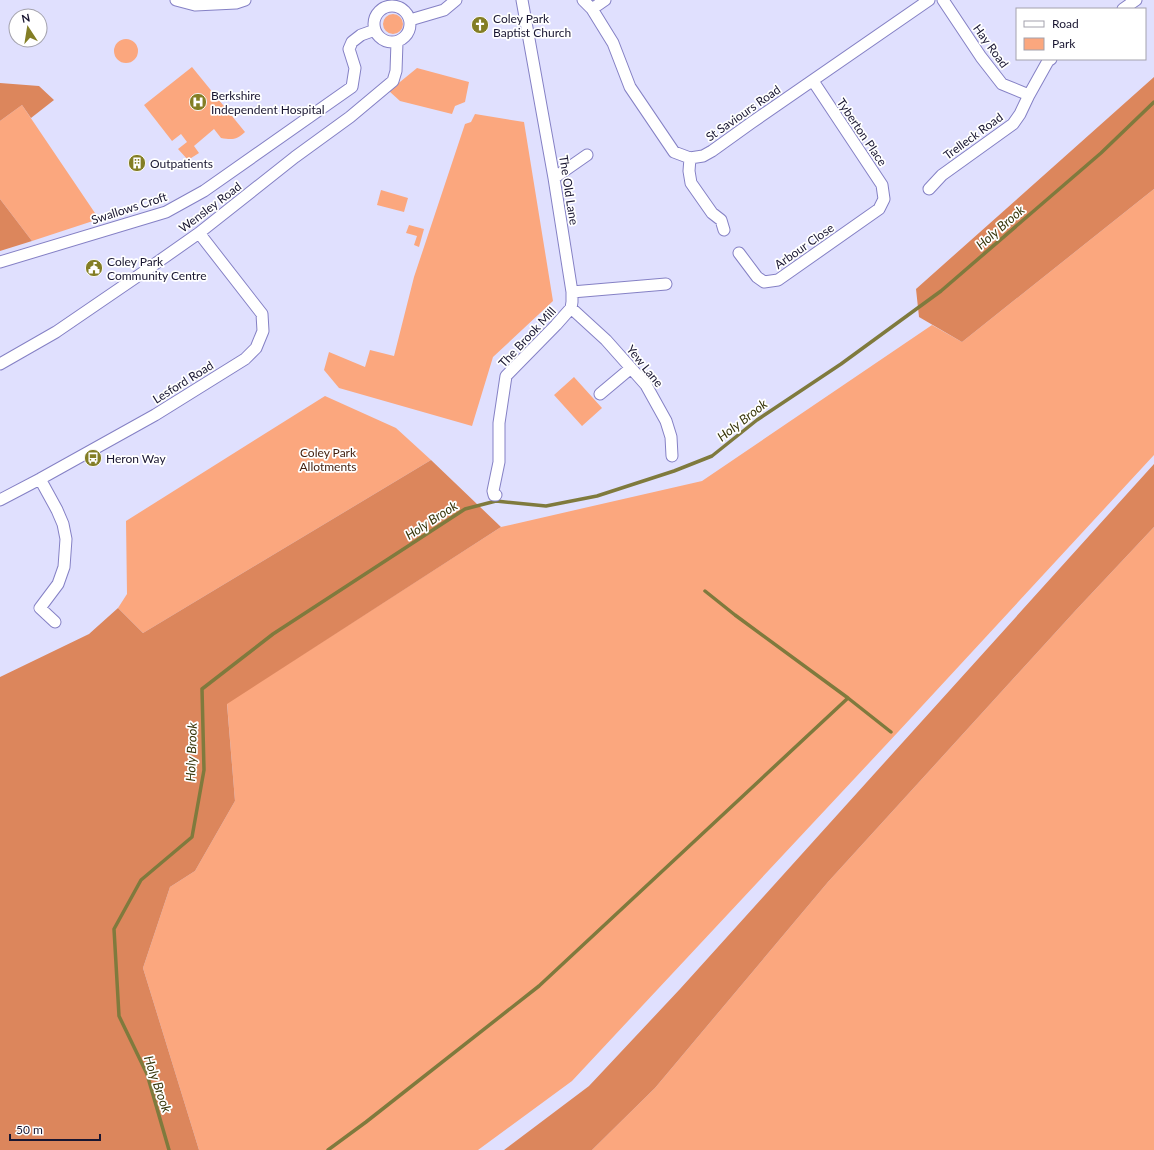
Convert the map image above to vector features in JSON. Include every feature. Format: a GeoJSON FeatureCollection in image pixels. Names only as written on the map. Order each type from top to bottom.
{"type":"FeatureCollection","features":[{"type":"Feature","properties":{"kind":"street"},"geometry":{"type":"LineString","coordinates":[[176,0],[195,5],[236,3],[245,0]]}},
{"type":"Feature","properties":{"kind":"street"},"geometry":{"type":"LineString","coordinates":[[410,20],[444,10],[456,0]]}},
{"type":"Feature","properties":{"kind":"street","name":"The Old Lane"},"geometry":{"type":"LineString","coordinates":[[522,0],[554,178],[572,292]]}},
{"type":"Feature","properties":{"kind":"street"},"geometry":{"type":"LineString","coordinates":[[583,0],[592,9],[613,43],[630,87],[674,152],[690,158],[689,171],[691,183],[712,213],[721,220],[724,230]]}},
{"type":"Feature","properties":{"kind":"street"},"geometry":{"type":"LineString","coordinates":[[592,9],[605,0]]}},
{"type":"Feature","properties":{"kind":"street","name":"St Saviours Road"},"geometry":{"type":"LineString","coordinates":[[690,158],[703,156],[712,151],[929,0]]}},
{"type":"Feature","properties":{"kind":"street","name":"Hay Road"},"geometry":{"type":"LineString","coordinates":[[943,0],[1002,84],[1029,95]]}},
{"type":"Feature","properties":{"kind":"street"},"geometry":{"type":"LineString","coordinates":[[1124,8],[1136,0]]}},
{"type":"Feature","properties":{"kind":"street"},"geometry":{"type":"LineString","coordinates":[[385,3],[399,8],[406,13],[410,20],[406,36],[397,42],[386,41],[381,38],[375,30],[375,18],[385,3]]}},
{"type":"Feature","properties":{"kind":"street","name":"Swallows Croft"},"geometry":{"type":"LineString","coordinates":[[0,262],[166,212],[204,191],[352,87],[354,68],[350,49],[352,42],[361,35],[375,30]]}},
{"type":"Feature","properties":{"kind":"street","name":"Wensley Road"},"geometry":{"type":"LineString","coordinates":[[0,364],[56,332],[135,278],[200,232],[295,157],[350,117],[393,81],[396,71],[397,42]]}},
{"type":"Feature","properties":{"kind":"street","name":"Trelleck Road"},"geometry":{"type":"LineString","coordinates":[[929,190],[942,175],[1013,124],[1050,60]]}},
{"type":"Feature","properties":{"kind":"street","name":"Tyberton Place"},"geometry":{"type":"LineString","coordinates":[[813,81],[882,185],[884,199]]}},
{"type":"Feature","properties":{"kind":"street"},"geometry":{"type":"LineString","coordinates":[[554,178],[587,155]]}},
{"type":"Feature","properties":{"kind":"street","name":"Arbour Close"},"geometry":{"type":"LineString","coordinates":[[739,252],[757,277],[764,282],[778,280],[879,209],[884,199]]}},
{"type":"Feature","properties":{"kind":"street","name":"Lesford Road"},"geometry":{"type":"LineString","coordinates":[[0,500],[40,480],[155,415],[245,359],[256,348],[263,331],[262,314],[200,232]]}},
{"type":"Feature","properties":{"kind":"street"},"geometry":{"type":"LineString","coordinates":[[572,292],[666,284]]}},
{"type":"Feature","properties":{"kind":"street","name":"The Brook Mill"},"geometry":{"type":"LineString","coordinates":[[496,495],[494,495],[493,491],[499,462],[499,423],[506,376],[571,308],[572,292]]}},
{"type":"Feature","properties":{"kind":"street","name":"Yew Lane"},"geometry":{"type":"LineString","coordinates":[[571,308],[606,340],[646,385],[666,421],[671,437],[672,456]]}},
{"type":"Feature","properties":{"kind":"street"},"geometry":{"type":"LineString","coordinates":[[600,394],[631,368]]}},
{"type":"Feature","properties":{"kind":"street"},"geometry":{"type":"LineString","coordinates":[[40,480],[57,510],[63,524],[66,538],[64,567],[58,584],[40,608],[55,622]]}},
{"type":"Feature","properties":{"kind":"green space"},"geometry":{"type":"Polygon","coordinates":[[[393,14],[400,17],[403,24],[400,31],[393,34],[386,31],[383,24],[386,17],[393,14]]]}},
{"type":"Feature","properties":{"kind":"green space"},"geometry":{"type":"Polygon","coordinates":[[[126,39],[131,40],[137,46],[137,56],[131,62],[126,63],[121,62],[115,56],[114,51],[115,46],[121,40],[126,39]]]}},
{"type":"Feature","properties":{"kind":"green space"},"geometry":{"type":"Polygon","coordinates":[[[192,67],[245,132],[237,138],[228,139],[221,138],[214,129],[194,146],[199,153],[188,160],[178,149],[187,142],[181,134],[172,141],[144,105],[192,67]]]}},
{"type":"Feature","properties":{"kind":"green space"},"geometry":{"type":"Polygon","coordinates":[[[417,68],[469,82],[465,102],[455,106],[452,114],[400,101],[389,91],[417,68]]]}},
{"type":"Feature","properties":{"kind":"green space"},"geometry":{"type":"Polygon","coordinates":[[[22,105],[99,219],[32,241],[0,199],[0,121],[22,105]]]}},
{"type":"Feature","properties":{"kind":"green space"},"geometry":{"type":"Polygon","coordinates":[[[475,114],[524,122],[553,301],[493,357],[472,426],[339,388],[324,370],[329,352],[365,367],[370,350],[394,356],[414,277],[465,124],[471,122],[475,114]]]}},
{"type":"Feature","properties":{"kind":"green space"},"geometry":{"type":"Polygon","coordinates":[[[1154,189],[1154,455],[572,1081],[478,1150],[199,1150],[143,968],[170,887],[195,871],[235,801],[227,703],[501,527],[702,481],[932,325],[962,342],[1154,189]]]}},
{"type":"Feature","properties":{"kind":"green space"},"geometry":{"type":"Polygon","coordinates":[[[381,190],[408,198],[404,212],[377,205],[381,190]]]}},
{"type":"Feature","properties":{"kind":"green space"},"geometry":{"type":"Polygon","coordinates":[[[409,225],[424,229],[419,247],[414,245],[417,236],[406,233],[409,225]]]}},
{"type":"Feature","properties":{"kind":"green space"},"geometry":{"type":"Polygon","coordinates":[[[574,377],[602,408],[582,426],[554,395],[574,377]]]}},
{"type":"Feature","properties":{"kind":"green space","name":"Coley Park Allotments"},"geometry":{"type":"Polygon","coordinates":[[[325,396],[396,428],[431,460],[143,633],[118,608],[127,594],[126,521],[325,396]]]}},
{"type":"Feature","properties":{"kind":"green space"},"geometry":{"type":"Polygon","coordinates":[[[1154,527],[1154,1150],[592,1150],[655,1088],[828,882],[1076,610],[1154,527]]]}},
{"type":"Feature","properties":{"kind":"shaded area"},"geometry":{"type":"Polygon","coordinates":[[[1154,77],[1154,189],[962,342],[919,317],[916,289],[1154,77]]]}},
{"type":"Feature","properties":{"kind":"shaded area"},"geometry":{"type":"Polygon","coordinates":[[[0,83],[39,86],[54,100],[31,118],[22,105],[0,121],[0,83]]]}},
{"type":"Feature","properties":{"kind":"shaded area"},"geometry":{"type":"Polygon","coordinates":[[[0,199],[32,241],[0,251],[0,199]]]}},
{"type":"Feature","properties":{"kind":"shaded area"},"geometry":{"type":"Polygon","coordinates":[[[431,460],[501,527],[227,704],[235,801],[195,871],[170,887],[143,968],[199,1150],[0,1150],[0,677],[89,634],[118,608],[143,633],[431,460]]]}},
{"type":"Feature","properties":{"kind":"shaded area"},"geometry":{"type":"Polygon","coordinates":[[[1154,464],[1154,527],[1076,610],[828,882],[655,1088],[592,1150],[504,1150],[589,1086],[680,989],[1154,464]]]}},
{"type":"Feature","properties":{"kind":"waterway","name":"Holy Brook"},"geometry":{"type":"LineString","coordinates":[[169,1150],[147,1074],[119,1016],[114,929],[141,880],[192,837],[204,770],[202,689],[273,634],[465,509],[496,501],[546,506],[597,496],[674,471],[712,456],[757,420],[841,364],[941,291],[1101,153],[1154,102]]}},
{"type":"Feature","properties":{"kind":"waterway"},"geometry":{"type":"LineString","coordinates":[[705,591],[891,732]]}},
{"type":"Feature","properties":{"kind":"waterway"},"geometry":{"type":"LineString","coordinates":[[328,1150],[366,1122],[539,986],[848,698]]}},
{"type":"Feature","properties":{"kind":"place","name":"Coley Park Baptist Church"},"geometry":{"type":"Point","coordinates":[480,25]}},
{"type":"Feature","properties":{"kind":"place","name":"Berkshire Independent Hospital"},"geometry":{"type":"Point","coordinates":[198,102]}},
{"type":"Feature","properties":{"kind":"place","name":"Outpatients"},"geometry":{"type":"Point","coordinates":[137,163]}},
{"type":"Feature","properties":{"kind":"place","name":"Coley Park Community Centre"},"geometry":{"type":"Point","coordinates":[94,268]}},
{"type":"Feature","properties":{"kind":"place","name":"Heron Way"},"geometry":{"type":"Point","coordinates":[93,458]}}]}
